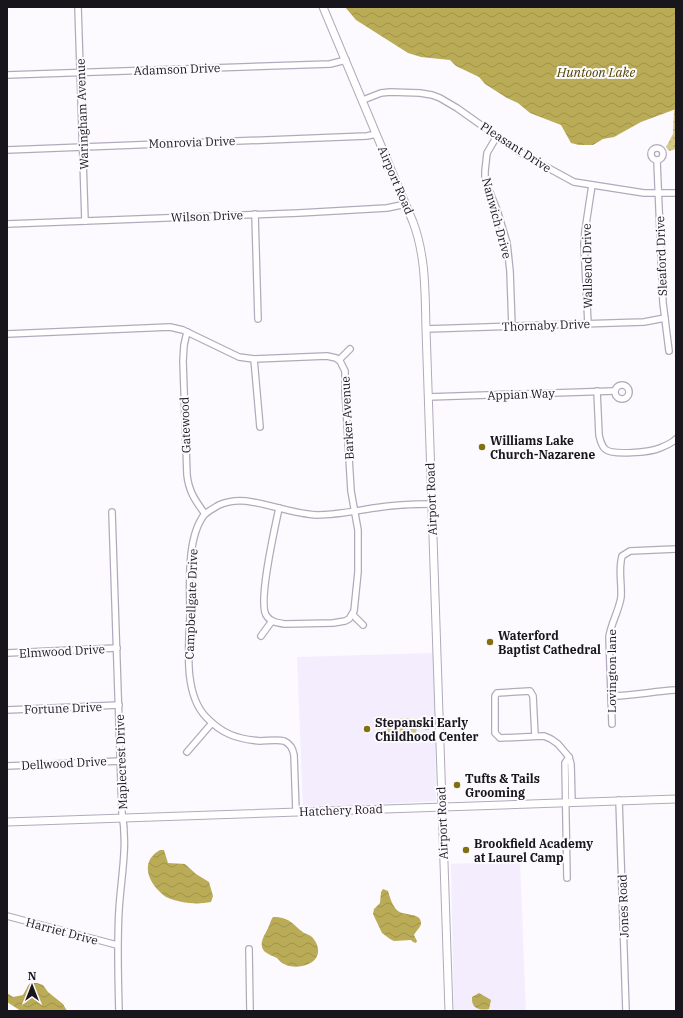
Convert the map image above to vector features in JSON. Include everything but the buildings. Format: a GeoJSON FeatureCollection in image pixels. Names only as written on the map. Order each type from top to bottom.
{"type":"FeatureCollection","features":[{"type":"Feature","properties":{"kind":"street","name":"Waringham Avenue"},"geometry":{"type":"LineString","coordinates":[[78,7],[85,221]]}},
{"type":"Feature","properties":{"kind":"street","name":"Airport Road"},"geometry":{"type":"LineString","coordinates":[[323,7],[406,204],[418,235],[422,253],[426,329],[449,1011]]}},
{"type":"Feature","properties":{"kind":"street","name":"Adamson Drive"},"geometry":{"type":"LineString","coordinates":[[7,75],[330,64],[346,60]]}},
{"type":"Feature","properties":{"kind":"street","name":"Pleasant Drive"},"geometry":{"type":"LineString","coordinates":[[363,100],[381,93],[390,92],[432,95],[457,108],[519,152],[563,178],[592,186],[644,193],[676,193]]}},
{"type":"Feature","properties":{"kind":"street","name":"Monrovia Drive"},"geometry":{"type":"LineString","coordinates":[[7,150],[367,136],[376,134]]}},
{"type":"Feature","properties":{"kind":"street","name":"Nanwich Drive"},"geometry":{"type":"LineString","coordinates":[[497,136],[487,153],[485,161],[485,176],[489,191],[498,210],[507,244],[510,270],[512,326]]}},
{"type":"Feature","properties":{"kind":"street","name":"Sleaford Drive"},"geometry":{"type":"LineString","coordinates":[[657,161],[663,303],[670,351]]}},
{"type":"Feature","properties":{"kind":"street","name":"Wallsend Drive"},"geometry":{"type":"LineString","coordinates":[[588,324],[584,244],[592,186]]}},
{"type":"Feature","properties":{"kind":"street","name":"Wilson Drive"},"geometry":{"type":"LineString","coordinates":[[7,224],[387,208],[406,204]]}},
{"type":"Feature","properties":{"kind":"street"},"geometry":{"type":"LineString","coordinates":[[255,214],[258,320]]}},
{"type":"Feature","properties":{"kind":"street","name":"Thornaby Drive"},"geometry":{"type":"LineString","coordinates":[[426,329],[644,322],[665,318]]}},
{"type":"Feature","properties":{"kind":"street","name":"Barker Avenue"},"geometry":{"type":"LineString","coordinates":[[7,334],[170,327],[183,330],[239,357],[254,359],[328,356],[339,360],[345,371],[351,491],[358,530],[358,572],[354,611],[352,614]]}},
{"type":"Feature","properties":{"kind":"street","name":"Gatewood"},"geometry":{"type":"LineString","coordinates":[[187,332],[184,344],[183,361],[187,475],[189,487],[194,500],[205,514]]}},
{"type":"Feature","properties":{"kind":"street"},"geometry":{"type":"LineString","coordinates":[[339,360],[350,349]]}},
{"type":"Feature","properties":{"kind":"street"},"geometry":{"type":"LineString","coordinates":[[254,359],[260,427]]}},
{"type":"Feature","properties":{"kind":"street"},"geometry":{"type":"LineString","coordinates":[[597,391],[599,435],[600,441],[605,449],[611,452],[651,451],[676,439]]}},
{"type":"Feature","properties":{"kind":"street","name":"Appian Way"},"geometry":{"type":"LineString","coordinates":[[428,397],[614,391]]}},
{"type":"Feature","properties":{"kind":"street"},"geometry":{"type":"LineString","coordinates":[[205,514],[213,508],[235,500],[259,503],[315,515],[331,515],[374,508],[431,504]]}},
{"type":"Feature","properties":{"kind":"street"},"geometry":{"type":"LineString","coordinates":[[279,508],[268,564],[264,601],[266,616],[272,621],[285,624],[333,623],[345,621],[349,619],[352,614],[363,625]]}},
{"type":"Feature","properties":{"kind":"street","name":"Maplecrest Drive"},"geometry":{"type":"LineString","coordinates":[[112,512],[125,845],[117,945],[119,1011]]}},
{"type":"Feature","properties":{"kind":"street","name":"Campbellgate Drive"},"geometry":{"type":"LineString","coordinates":[[205,514],[196,529],[192,549],[190,683],[193,696],[202,712],[222,731],[233,736],[260,741],[283,741],[289,744],[293,749],[294,755],[296,811]]}},
{"type":"Feature","properties":{"kind":"street","name":"Lovington lane"},"geometry":{"type":"LineString","coordinates":[[612,724],[609,637],[610,627],[621,597],[620,565],[622,556],[630,551],[676,549]]}},
{"type":"Feature","properties":{"kind":"street"},"geometry":{"type":"LineString","coordinates":[[260,636],[272,621]]}},
{"type":"Feature","properties":{"kind":"street","name":"Elmwood Drive"},"geometry":{"type":"LineString","coordinates":[[7,653],[117,648]]}},
{"type":"Feature","properties":{"kind":"street"},"geometry":{"type":"LineString","coordinates":[[611,696],[629,696],[655,691],[676,690]]}},
{"type":"Feature","properties":{"kind":"street"},"geometry":{"type":"LineString","coordinates":[[535,736],[533,696],[530,691],[497,693],[495,696],[495,733],[500,738],[544,736],[558,744],[569,757],[571,764],[567,878]]}},
{"type":"Feature","properties":{"kind":"street","name":"Fortune Drive"},"geometry":{"type":"LineString","coordinates":[[7,710],[119,705]]}},
{"type":"Feature","properties":{"kind":"street"},"geometry":{"type":"LineString","coordinates":[[187,752],[212,723]]}},
{"type":"Feature","properties":{"kind":"street","name":"Dellwood Drive"},"geometry":{"type":"LineString","coordinates":[[7,766],[121,760]]}},
{"type":"Feature","properties":{"kind":"street","name":"Hatchery Road"},"geometry":{"type":"LineString","coordinates":[[7,822],[676,799]]}},
{"type":"Feature","properties":{"kind":"street","name":"Jones Road"},"geometry":{"type":"LineString","coordinates":[[619,800],[626,1011]]}},
{"type":"Feature","properties":{"kind":"street","name":"Harriet Drive"},"geometry":{"type":"LineString","coordinates":[[7,916],[117,945]]}},
{"type":"Feature","properties":{"kind":"street"},"geometry":{"type":"LineString","coordinates":[[249,950],[250,1011]]}},
{"type":"Feature","properties":{"kind":"shaded area"},"geometry":{"type":"Polygon","coordinates":[[[676,109],[676,149],[669,151],[666,147],[673,134],[674,110],[676,109]]]}},
{"type":"Feature","properties":{"kind":"shaded area","name":"Stepanski Early Childhood Center"},"geometry":{"type":"Polygon","coordinates":[[[434,653],[436,801],[303,808],[297,657],[434,653]]]}},
{"type":"Feature","properties":{"kind":"shaded area"},"geometry":{"type":"Polygon","coordinates":[[[409,718],[429,720],[429,730],[417,728],[415,737],[413,738],[385,743],[383,741],[382,736],[392,719],[409,718]]]}},
{"type":"Feature","properties":{"kind":"shaded area"},"geometry":{"type":"Polygon","coordinates":[[[520,861],[526,1011],[454,1011],[451,864],[520,861]]]}},
{"type":"Feature","properties":{"kind":"water","name":"Huntoon Lake"},"geometry":{"type":"Polygon","coordinates":[[[345,7],[676,7],[676,109],[641,122],[614,137],[603,139],[593,145],[579,145],[571,143],[561,125],[530,113],[518,103],[485,84],[479,77],[456,66],[450,60],[421,57],[408,53],[356,20],[345,7]]]}},
{"type":"Feature","properties":{"kind":"water"},"geometry":{"type":"Polygon","coordinates":[[[160,850],[164,850],[168,863],[185,864],[196,874],[209,882],[213,896],[211,902],[182,902],[166,897],[159,891],[151,881],[148,864],[154,854],[160,850]]]}},
{"type":"Feature","properties":{"kind":"water"},"geometry":{"type":"Polygon","coordinates":[[[383,889],[388,891],[393,904],[398,911],[416,916],[421,920],[421,924],[414,935],[417,941],[416,943],[411,940],[394,941],[382,933],[373,914],[374,909],[380,903],[381,892],[383,889]]]}},
{"type":"Feature","properties":{"kind":"water"},"geometry":{"type":"Polygon","coordinates":[[[273,917],[279,917],[287,920],[313,938],[317,944],[318,952],[317,957],[313,961],[302,966],[289,966],[283,964],[277,958],[264,951],[262,948],[262,942],[273,917]]]}},
{"type":"Feature","properties":{"kind":"water"},"geometry":{"type":"Polygon","coordinates":[[[31,983],[43,985],[48,992],[63,1004],[67,1011],[21,1011],[7,1002],[7,993],[13,997],[23,995],[31,983]]]}},
{"type":"Feature","properties":{"kind":"water"},"geometry":{"type":"Polygon","coordinates":[[[479,993],[491,1000],[489,1009],[482,1010],[474,1006],[472,997],[479,993]]]}},
{"type":"Feature","properties":{"kind":"place","name":"Williams Lake Church-Nazarene"},"geometry":{"type":"Point","coordinates":[482,447]}},
{"type":"Feature","properties":{"kind":"place","name":"Waterford Baptist Cathedral"},"geometry":{"type":"Point","coordinates":[490,642]}},
{"type":"Feature","properties":{"kind":"place","name":"Stepanski Early Childhood Center"},"geometry":{"type":"Point","coordinates":[367,729]}},
{"type":"Feature","properties":{"kind":"place","name":"Tufts & Tails Grooming"},"geometry":{"type":"Point","coordinates":[457,785]}},
{"type":"Feature","properties":{"kind":"place","name":"Brookfield Academy at Laurel Camp"},"geometry":{"type":"Point","coordinates":[466,850]}}]}
